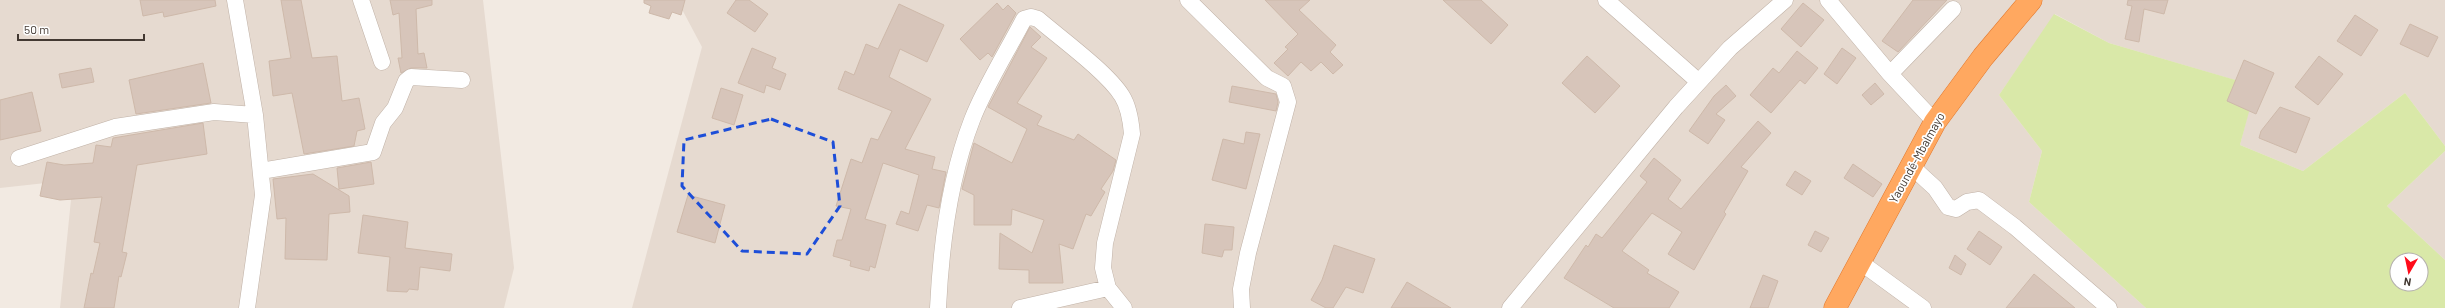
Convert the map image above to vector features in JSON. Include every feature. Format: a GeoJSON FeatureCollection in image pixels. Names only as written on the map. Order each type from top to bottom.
{"type":"FeatureCollection","features":[{"type":"Feature","properties":{"kind":"highway","name":"Yaoundé-Mbalmayo"},"geometry":{"type":"LineString","coordinates":[[1835,308],[1935,122],[1983,57],[2031,0]]}},
{"type":"Feature","properties":{"kind":"street"},"geometry":{"type":"LineString","coordinates":[[235,0],[255,115],[263,195],[247,308]]}},
{"type":"Feature","properties":{"kind":"street"},"geometry":{"type":"LineString","coordinates":[[361,0],[382,62]]}},
{"type":"Feature","properties":{"kind":"street"},"geometry":{"type":"LineString","coordinates":[[1188,0],[1267,78],[1283,86],[1288,102],[1248,253],[1241,289],[1242,308]]}},
{"type":"Feature","properties":{"kind":"street"},"geometry":{"type":"LineString","coordinates":[[1606,0],[1699,82]]}},
{"type":"Feature","properties":{"kind":"street"},"geometry":{"type":"LineString","coordinates":[[1510,308],[1627,164],[1699,82],[1730,48],[1785,0]]}},
{"type":"Feature","properties":{"kind":"street"},"geometry":{"type":"LineString","coordinates":[[1828,0],[1890,74],[1935,122]]}},
{"type":"Feature","properties":{"kind":"street"},"geometry":{"type":"LineString","coordinates":[[1890,74],[1953,10]]}},
{"type":"Feature","properties":{"kind":"street"},"geometry":{"type":"LineString","coordinates":[[938,308],[942,242],[958,166],[972,119],[1024,20],[1031,17],[1038,19],[1096,69],[1122,96],[1130,116],[1132,134],[1105,244],[1103,268],[1108,288],[1124,308]]}},
{"type":"Feature","properties":{"kind":"street"},"geometry":{"type":"LineString","coordinates":[[261,171],[373,152],[383,124],[395,108],[406,81],[411,77],[462,80]]}},
{"type":"Feature","properties":{"kind":"street"},"geometry":{"type":"LineString","coordinates":[[19,158],[115,127],[214,112],[255,115]]}},
{"type":"Feature","properties":{"kind":"street"},"geometry":{"type":"LineString","coordinates":[[1911,166],[1935,188],[1948,207],[1956,209],[1967,202],[1979,200],[2015,227],[2109,308]]}},
{"type":"Feature","properties":{"kind":"street"},"geometry":{"type":"LineString","coordinates":[[1860,262],[1923,308]]}},
{"type":"Feature","properties":{"kind":"street"},"geometry":{"type":"LineString","coordinates":[[1020,308],[1108,288]]}},
{"type":"Feature","properties":{"kind":"highlighted area"},"geometry":{"type":"Polygon","coordinates":[[[771,119],[833,142],[840,206],[807,254],[742,251],[682,186],[684,140],[771,119]]]}},
{"type":"Feature","properties":{"kind":"shaded area"},"geometry":{"type":"Polygon","coordinates":[[[0,0],[483,0],[514,268],[504,308],[60,308],[73,180],[0,188],[0,0]]]}},
{"type":"Feature","properties":{"kind":"shaded area"},"geometry":{"type":"Polygon","coordinates":[[[677,0],[2445,0],[2445,146],[2405,93],[2303,171],[2240,145],[2255,86],[2109,43],[2055,14],[1999,95],[2042,151],[2029,202],[2146,308],[632,308],[702,47],[677,0]]]}},
{"type":"Feature","properties":{"kind":"shaded area"},"geometry":{"type":"Polygon","coordinates":[[[2445,151],[2445,260],[2387,206],[2445,151]]]}},
{"type":"Feature","properties":{"kind":"green space"},"geometry":{"type":"Polygon","coordinates":[[[2054,14],[2109,43],[2256,86],[2240,145],[2303,171],[2405,93],[2445,146],[2445,151],[2387,206],[2445,260],[2445,308],[2146,308],[2029,202],[2042,151],[1999,95],[2054,14]]]}},
{"type":"Feature","properties":{"kind":"building"},"geometry":{"type":"Polygon","coordinates":[[[140,0],[215,0],[216,6],[164,17],[163,12],[143,16],[140,0]]]}},
{"type":"Feature","properties":{"kind":"building"},"geometry":{"type":"Polygon","coordinates":[[[281,0],[301,0],[312,58],[337,56],[342,101],[359,98],[365,129],[357,131],[354,146],[304,154],[292,93],[273,96],[269,61],[291,58],[281,0]]]}},
{"type":"Feature","properties":{"kind":"building"},"geometry":{"type":"Polygon","coordinates":[[[390,0],[432,0],[432,5],[416,9],[418,54],[424,53],[427,68],[411,68],[401,73],[398,58],[402,58],[399,13],[393,15],[390,0]]]}},
{"type":"Feature","properties":{"kind":"building"},"geometry":{"type":"Polygon","coordinates":[[[644,0],[685,0],[681,15],[672,12],[669,19],[649,13],[651,6],[644,3],[644,0]]]}},
{"type":"Feature","properties":{"kind":"building"},"geometry":{"type":"Polygon","coordinates":[[[736,0],[749,0],[768,14],[755,32],[727,13],[736,0]]]}},
{"type":"Feature","properties":{"kind":"building"},"geometry":{"type":"Polygon","coordinates":[[[1265,0],[1310,0],[1299,10],[1336,45],[1330,52],[1343,65],[1333,74],[1321,62],[1311,71],[1301,62],[1288,76],[1274,63],[1288,49],[1285,47],[1298,34],[1265,0]]]}},
{"type":"Feature","properties":{"kind":"building"},"geometry":{"type":"Polygon","coordinates":[[[1443,0],[1481,0],[1508,25],[1491,44],[1443,0]]]}},
{"type":"Feature","properties":{"kind":"building"},"geometry":{"type":"Polygon","coordinates":[[[1913,0],[1947,0],[1898,52],[1882,41],[1913,0]]]}},
{"type":"Feature","properties":{"kind":"building"},"geometry":{"type":"Polygon","coordinates":[[[2128,0],[2168,0],[2164,14],[2144,9],[2139,42],[2125,39],[2132,6],[2127,5],[2128,0]]]}},
{"type":"Feature","properties":{"kind":"building"},"geometry":{"type":"Polygon","coordinates":[[[997,3],[1003,10],[1008,5],[1016,13],[992,57],[988,53],[980,60],[960,39],[997,3]]]}},
{"type":"Feature","properties":{"kind":"building"},"geometry":{"type":"Polygon","coordinates":[[[1803,3],[1824,20],[1801,47],[1781,29],[1803,3]]]}},
{"type":"Feature","properties":{"kind":"building"},"geometry":{"type":"Polygon","coordinates":[[[899,4],[944,25],[927,62],[900,49],[889,77],[931,99],[905,149],[935,157],[932,169],[946,172],[939,208],[927,205],[918,231],[896,224],[901,211],[909,214],[919,175],[883,163],[865,219],[886,225],[875,268],[870,266],[869,271],[850,266],[851,261],[833,256],[837,240],[842,240],[851,209],[836,206],[851,159],[862,163],[871,138],[878,140],[892,111],[838,89],[845,71],[854,75],[866,44],[878,49],[899,4]]]}},
{"type":"Feature","properties":{"kind":"building"},"geometry":{"type":"Polygon","coordinates":[[[2355,15],[2378,30],[2361,56],[2337,41],[2355,15]]]}},
{"type":"Feature","properties":{"kind":"building"},"geometry":{"type":"Polygon","coordinates":[[[2410,24],[2438,37],[2428,57],[2400,44],[2410,24]]]}},
{"type":"Feature","properties":{"kind":"building"},"geometry":{"type":"Polygon","coordinates":[[[1030,27],[1041,37],[1031,47],[1047,58],[1017,103],[1042,116],[1037,125],[1074,140],[1078,134],[1116,160],[1113,171],[1101,189],[1105,192],[1091,216],[1086,214],[1073,249],[1059,244],[1063,283],[1029,283],[1029,270],[999,269],[1000,233],[1032,253],[1044,220],[1012,209],[1011,225],[974,225],[974,195],[962,189],[974,143],[1012,163],[1027,129],[988,107],[1030,27]]]}},
{"type":"Feature","properties":{"kind":"building"},"geometry":{"type":"Polygon","coordinates":[[[752,48],[776,58],[772,68],[786,74],[780,90],[766,85],[764,93],[738,83],[752,48]]]}},
{"type":"Feature","properties":{"kind":"building"},"geometry":{"type":"Polygon","coordinates":[[[1842,48],[1856,58],[1837,84],[1824,74],[1842,48]]]}},
{"type":"Feature","properties":{"kind":"building"},"geometry":{"type":"Polygon","coordinates":[[[1797,51],[1818,68],[1805,84],[1800,80],[1771,113],[1750,95],[1773,68],[1779,73],[1797,51]]]}},
{"type":"Feature","properties":{"kind":"building"},"geometry":{"type":"Polygon","coordinates":[[[1587,56],[1620,86],[1595,113],[1562,83],[1587,56]]]}},
{"type":"Feature","properties":{"kind":"building"},"geometry":{"type":"Polygon","coordinates":[[[2319,56],[2343,74],[2318,105],[2295,87],[2319,56]]]}},
{"type":"Feature","properties":{"kind":"building"},"geometry":{"type":"Polygon","coordinates":[[[2244,60],[2274,73],[2256,114],[2227,101],[2244,60]]]}},
{"type":"Feature","properties":{"kind":"building"},"geometry":{"type":"Polygon","coordinates":[[[203,63],[211,103],[136,114],[129,80],[203,63]]]}},
{"type":"Feature","properties":{"kind":"building"},"geometry":{"type":"Polygon","coordinates":[[[91,68],[94,82],[62,88],[59,74],[91,68]]]}},
{"type":"Feature","properties":{"kind":"building"},"geometry":{"type":"Polygon","coordinates":[[[1875,83],[1884,94],[1871,105],[1862,95],[1875,83]]]}},
{"type":"Feature","properties":{"kind":"building"},"geometry":{"type":"Polygon","coordinates":[[[1726,85],[1736,96],[1716,114],[1725,120],[1708,144],[1689,131],[1714,96],[1726,85]]]}},
{"type":"Feature","properties":{"kind":"building"},"geometry":{"type":"Polygon","coordinates":[[[1232,86],[1276,94],[1278,102],[1276,111],[1229,102],[1232,86]]]}},
{"type":"Feature","properties":{"kind":"building"},"geometry":{"type":"Polygon","coordinates":[[[721,88],[743,95],[734,125],[712,118],[721,88]]]}},
{"type":"Feature","properties":{"kind":"building"},"geometry":{"type":"Polygon","coordinates":[[[32,92],[41,131],[0,140],[0,100],[32,92]]]}},
{"type":"Feature","properties":{"kind":"building"},"geometry":{"type":"Polygon","coordinates":[[[2280,107],[2310,118],[2296,153],[2259,138],[2261,131],[2280,107]]]}},
{"type":"Feature","properties":{"kind":"building"},"geometry":{"type":"Polygon","coordinates":[[[1758,121],[1771,133],[1741,167],[1748,171],[1724,212],[1726,214],[1694,270],[1668,254],[1682,232],[1652,213],[1622,251],[1649,270],[1647,273],[1679,292],[1669,308],[1614,308],[1564,278],[1586,245],[1588,247],[1596,234],[1602,238],[1647,182],[1640,176],[1654,158],[1681,180],[1668,199],[1681,209],[1758,121]]]}},
{"type":"Feature","properties":{"kind":"building"},"geometry":{"type":"Polygon","coordinates":[[[203,123],[207,154],[137,165],[122,252],[127,253],[121,277],[119,276],[114,308],[84,308],[91,273],[93,274],[100,243],[94,242],[102,197],[60,200],[40,196],[47,162],[64,165],[93,163],[96,145],[111,147],[113,138],[203,123]]]}},
{"type":"Feature","properties":{"kind":"building"},"geometry":{"type":"Polygon","coordinates":[[[1246,132],[1260,134],[1246,189],[1212,180],[1223,139],[1244,144],[1246,132]]]}},
{"type":"Feature","properties":{"kind":"building"},"geometry":{"type":"Polygon","coordinates":[[[371,162],[374,184],[339,189],[337,168],[371,162]]]}},
{"type":"Feature","properties":{"kind":"building"},"geometry":{"type":"Polygon","coordinates":[[[1853,164],[1882,184],[1873,197],[1844,178],[1853,164]]]}},
{"type":"Feature","properties":{"kind":"building"},"geometry":{"type":"Polygon","coordinates":[[[1795,171],[1811,181],[1802,195],[1786,185],[1795,171]]]}},
{"type":"Feature","properties":{"kind":"building"},"geometry":{"type":"Polygon","coordinates":[[[313,174],[349,196],[350,212],[329,214],[327,260],[285,259],[286,218],[277,219],[273,179],[313,174]]]}},
{"type":"Feature","properties":{"kind":"building"},"geometry":{"type":"Polygon","coordinates":[[[688,195],[725,205],[715,243],[677,232],[688,195]]]}},
{"type":"Feature","properties":{"kind":"building"},"geometry":{"type":"Polygon","coordinates":[[[363,215],[408,222],[405,248],[452,254],[450,271],[420,267],[418,290],[409,289],[407,292],[387,291],[390,257],[358,253],[363,215]]]}},
{"type":"Feature","properties":{"kind":"building"},"geometry":{"type":"Polygon","coordinates":[[[1205,224],[1234,227],[1232,250],[1224,250],[1222,257],[1202,253],[1205,224]]]}},
{"type":"Feature","properties":{"kind":"building"},"geometry":{"type":"Polygon","coordinates":[[[1815,231],[1829,238],[1821,252],[1808,245],[1815,231]]]}},
{"type":"Feature","properties":{"kind":"building"},"geometry":{"type":"Polygon","coordinates":[[[1979,231],[2002,247],[1990,265],[1967,249],[1979,231]]]}},
{"type":"Feature","properties":{"kind":"building"},"geometry":{"type":"Polygon","coordinates":[[[1334,245],[1375,259],[1363,293],[1346,287],[1333,308],[1326,308],[1311,300],[1322,280],[1334,245]]]}},
{"type":"Feature","properties":{"kind":"building"},"geometry":{"type":"Polygon","coordinates":[[[1955,255],[1966,264],[1961,275],[1949,268],[1955,255]]]}},
{"type":"Feature","properties":{"kind":"building"},"geometry":{"type":"Polygon","coordinates":[[[2034,274],[2075,308],[2006,308],[2034,274]]]}},
{"type":"Feature","properties":{"kind":"building"},"geometry":{"type":"Polygon","coordinates":[[[1763,275],[1778,281],[1768,308],[1750,308],[1763,275]]]}},
{"type":"Feature","properties":{"kind":"building"},"geometry":{"type":"Polygon","coordinates":[[[1407,282],[1451,308],[1391,308],[1407,282]]]}}]}
